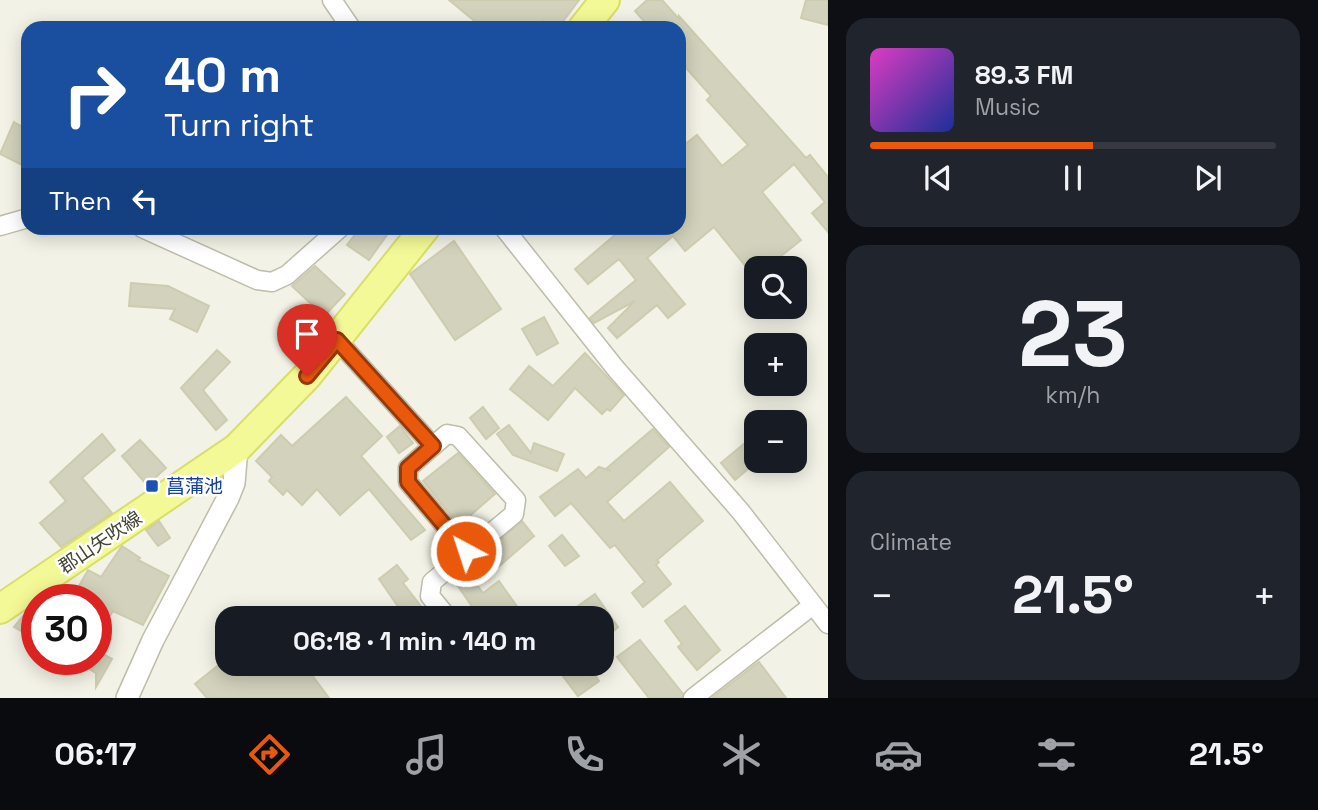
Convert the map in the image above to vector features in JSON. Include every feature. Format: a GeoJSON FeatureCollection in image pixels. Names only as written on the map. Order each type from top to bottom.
{"type":"FeatureCollection","features":[{"type":"Feature","properties":{"kind":"main road"},"geometry":{"type":"LineString","coordinates":[[588,21],[605,0]]}},
{"type":"Feature","properties":{"kind":"main road","name":"郡山矢吹線"},"geometry":{"type":"LineString","coordinates":[[0,609],[237,448],[279,407],[337,340],[420,235]]}},
{"type":"Feature","properties":{"kind":"street"},"geometry":{"type":"LineString","coordinates":[[332,0],[346,21]]}},
{"type":"Feature","properties":{"kind":"street"},"geometry":{"type":"LineString","coordinates":[[0,226],[21,220]]}},
{"type":"Feature","properties":{"kind":"street"},"geometry":{"type":"LineString","coordinates":[[157,235],[257,280],[272,282],[287,275],[332,235]]}},
{"type":"Feature","properties":{"kind":"street"},"geometry":{"type":"LineString","coordinates":[[510,235],[616,369],[741,512],[828,624]]}},
{"type":"Feature","properties":{"kind":"street"},"geometry":{"type":"LineString","coordinates":[[337,340],[433,446]]}},
{"type":"Feature","properties":{"kind":"street"},"geometry":{"type":"LineString","coordinates":[[438,606],[430,596],[432,582],[466,551],[514,514],[516,500],[458,436],[447,434],[408,468],[408,482],[466,551]]}},
{"type":"Feature","properties":{"kind":"street"},"geometry":{"type":"LineString","coordinates":[[127,698],[153,640],[228,498],[234,483],[237,448]]}},
{"type":"Feature","properties":{"kind":"street"},"geometry":{"type":"LineString","coordinates":[[693,698],[813,605]]}},
{"type":"Feature","properties":{"kind":"building"},"geometry":{"type":"Polygon","coordinates":[[[449,0],[579,0],[563,21],[474,21],[449,0]]]}},
{"type":"Feature","properties":{"kind":"building"},"geometry":{"type":"Polygon","coordinates":[[[647,0],[662,0],[683,21],[644,21],[635,11],[647,0]]]}},
{"type":"Feature","properties":{"kind":"building"},"geometry":{"type":"Polygon","coordinates":[[[806,0],[828,0],[828,25],[801,18],[806,0]]]}},
{"type":"Feature","properties":{"kind":"building"},"geometry":{"type":"Polygon","coordinates":[[[686,24],[806,158],[810,155],[828,177],[828,232],[812,213],[825,202],[794,164],[762,192],[801,240],[781,256],[744,256],[744,264],[714,227],[685,251],[673,236],[647,258],[685,304],[668,318],[657,305],[617,338],[608,328],[635,301],[594,323],[590,318],[636,280],[619,259],[588,284],[575,269],[615,235],[686,235],[686,144],[697,135],[722,166],[748,145],[707,100],[711,96],[686,68],[686,24]]]}},
{"type":"Feature","properties":{"kind":"building"},"geometry":{"type":"Polygon","coordinates":[[[14,122],[21,126],[21,164],[0,154],[14,122]]]}},
{"type":"Feature","properties":{"kind":"building"},"geometry":{"type":"Polygon","coordinates":[[[355,235],[387,235],[369,260],[347,245],[355,235]]]}},
{"type":"Feature","properties":{"kind":"building"},"geometry":{"type":"Polygon","coordinates":[[[454,241],[501,309],[455,340],[410,274],[454,241]]]}},
{"type":"Feature","properties":{"kind":"building"},"geometry":{"type":"Polygon","coordinates":[[[315,266],[345,294],[324,316],[292,286],[315,266]]]}},
{"type":"Feature","properties":{"kind":"building"},"geometry":{"type":"Polygon","coordinates":[[[131,283],[168,286],[209,306],[197,332],[170,319],[175,309],[129,306],[131,283]]]}},
{"type":"Feature","properties":{"kind":"building"},"geometry":{"type":"Polygon","coordinates":[[[544,317],[558,343],[537,355],[522,329],[544,317]]]}},
{"type":"Feature","properties":{"kind":"building"},"geometry":{"type":"Polygon","coordinates":[[[217,350],[230,362],[203,390],[227,420],[216,430],[181,388],[217,350]]]}},
{"type":"Feature","properties":{"kind":"building"},"geometry":{"type":"Polygon","coordinates":[[[585,353],[624,395],[610,411],[607,409],[602,414],[575,388],[548,420],[510,389],[529,366],[553,386],[585,353]]]}},
{"type":"Feature","properties":{"kind":"building"},"geometry":{"type":"Polygon","coordinates":[[[346,397],[382,436],[361,456],[425,530],[411,540],[369,489],[340,515],[317,489],[302,505],[287,490],[283,495],[269,481],[272,477],[256,461],[281,435],[292,446],[346,397]]]}},
{"type":"Feature","properties":{"kind":"building"},"geometry":{"type":"Polygon","coordinates":[[[483,407],[499,428],[486,439],[470,418],[483,407]]]}},
{"type":"Feature","properties":{"kind":"building"},"geometry":{"type":"Polygon","coordinates":[[[509,425],[531,453],[534,443],[564,454],[557,471],[513,455],[497,434],[509,425]]]}},
{"type":"Feature","properties":{"kind":"building"},"geometry":{"type":"Polygon","coordinates":[[[400,426],[413,443],[399,453],[387,437],[400,426]]]}},
{"type":"Feature","properties":{"kind":"building"},"geometry":{"type":"Polygon","coordinates":[[[653,429],[669,447],[607,502],[624,521],[670,482],[703,521],[657,560],[659,562],[656,565],[671,584],[643,607],[632,593],[645,582],[615,545],[610,548],[571,503],[555,516],[540,497],[578,469],[586,478],[599,467],[611,471],[607,468],[653,429]]]}},
{"type":"Feature","properties":{"kind":"building"},"geometry":{"type":"Polygon","coordinates":[[[102,434],[115,450],[82,478],[112,513],[61,547],[40,523],[66,501],[50,482],[102,434]]]}},
{"type":"Feature","properties":{"kind":"building"},"geometry":{"type":"Polygon","coordinates":[[[140,440],[166,468],[147,485],[122,456],[140,440]]]}},
{"type":"Feature","properties":{"kind":"building"},"geometry":{"type":"Polygon","coordinates":[[[744,444],[744,472],[735,480],[721,463],[744,444]]]}},
{"type":"Feature","properties":{"kind":"building"},"geometry":{"type":"Polygon","coordinates":[[[458,453],[495,494],[459,525],[423,481],[458,453]]]}},
{"type":"Feature","properties":{"kind":"building"},"geometry":{"type":"Polygon","coordinates":[[[159,521],[170,538],[158,546],[146,530],[159,521]]]}},
{"type":"Feature","properties":{"kind":"building"},"geometry":{"type":"Polygon","coordinates":[[[522,521],[534,536],[497,568],[485,553],[522,521]]]}},
{"type":"Feature","properties":{"kind":"building"},"geometry":{"type":"Polygon","coordinates":[[[562,535],[579,556],[565,566],[549,546],[562,535]]]}},
{"type":"Feature","properties":{"kind":"building"},"geometry":{"type":"Polygon","coordinates":[[[122,546],[140,558],[138,560],[169,576],[143,625],[112,613],[112,584],[80,584],[88,570],[101,577],[122,546]]]}},
{"type":"Feature","properties":{"kind":"building"},"geometry":{"type":"Polygon","coordinates":[[[397,565],[408,579],[403,583],[421,606],[398,606],[379,579],[397,565]]]}},
{"type":"Feature","properties":{"kind":"building"},"geometry":{"type":"Polygon","coordinates":[[[465,569],[483,593],[499,581],[517,606],[472,606],[453,579],[465,569]]]}},
{"type":"Feature","properties":{"kind":"building"},"geometry":{"type":"Polygon","coordinates":[[[595,594],[603,606],[578,606],[595,594]]]}},
{"type":"Feature","properties":{"kind":"building"},"geometry":{"type":"Polygon","coordinates":[[[685,606],[720,650],[697,670],[678,647],[682,644],[665,621],[685,606]]]}},
{"type":"Feature","properties":{"kind":"building"},"geometry":{"type":"Polygon","coordinates":[[[21,618],[21,631],[14,627],[21,618]]]}},
{"type":"Feature","properties":{"kind":"building"},"geometry":{"type":"Polygon","coordinates":[[[640,640],[683,694],[682,698],[649,698],[617,657],[640,640]]]}},
{"type":"Feature","properties":{"kind":"building"},"geometry":{"type":"Polygon","coordinates":[[[759,662],[786,698],[712,698],[759,662]]]}},
{"type":"Feature","properties":{"kind":"building"},"geometry":{"type":"Polygon","coordinates":[[[215,668],[215,676],[313,676],[329,698],[207,698],[195,684],[215,668]]]}},
{"type":"Feature","properties":{"kind":"building"},"geometry":{"type":"Polygon","coordinates":[[[96,675],[103,675],[96,687],[96,675]]]}},
{"type":"Feature","properties":{"kind":"building"},"geometry":{"type":"Polygon","coordinates":[[[563,676],[595,676],[599,681],[578,696],[563,676]]]}},
{"type":"Feature","properties":{"kind":"place","name":"菖蒲池"},"geometry":{"type":"Point","coordinates":[152,486]}},
{"type":"Feature","properties":{"kind":"route"},"geometry":{"type":"LineString","coordinates":[[307,376],[337,340],[433,446],[408,468],[408,482],[466,551]]}}]}
